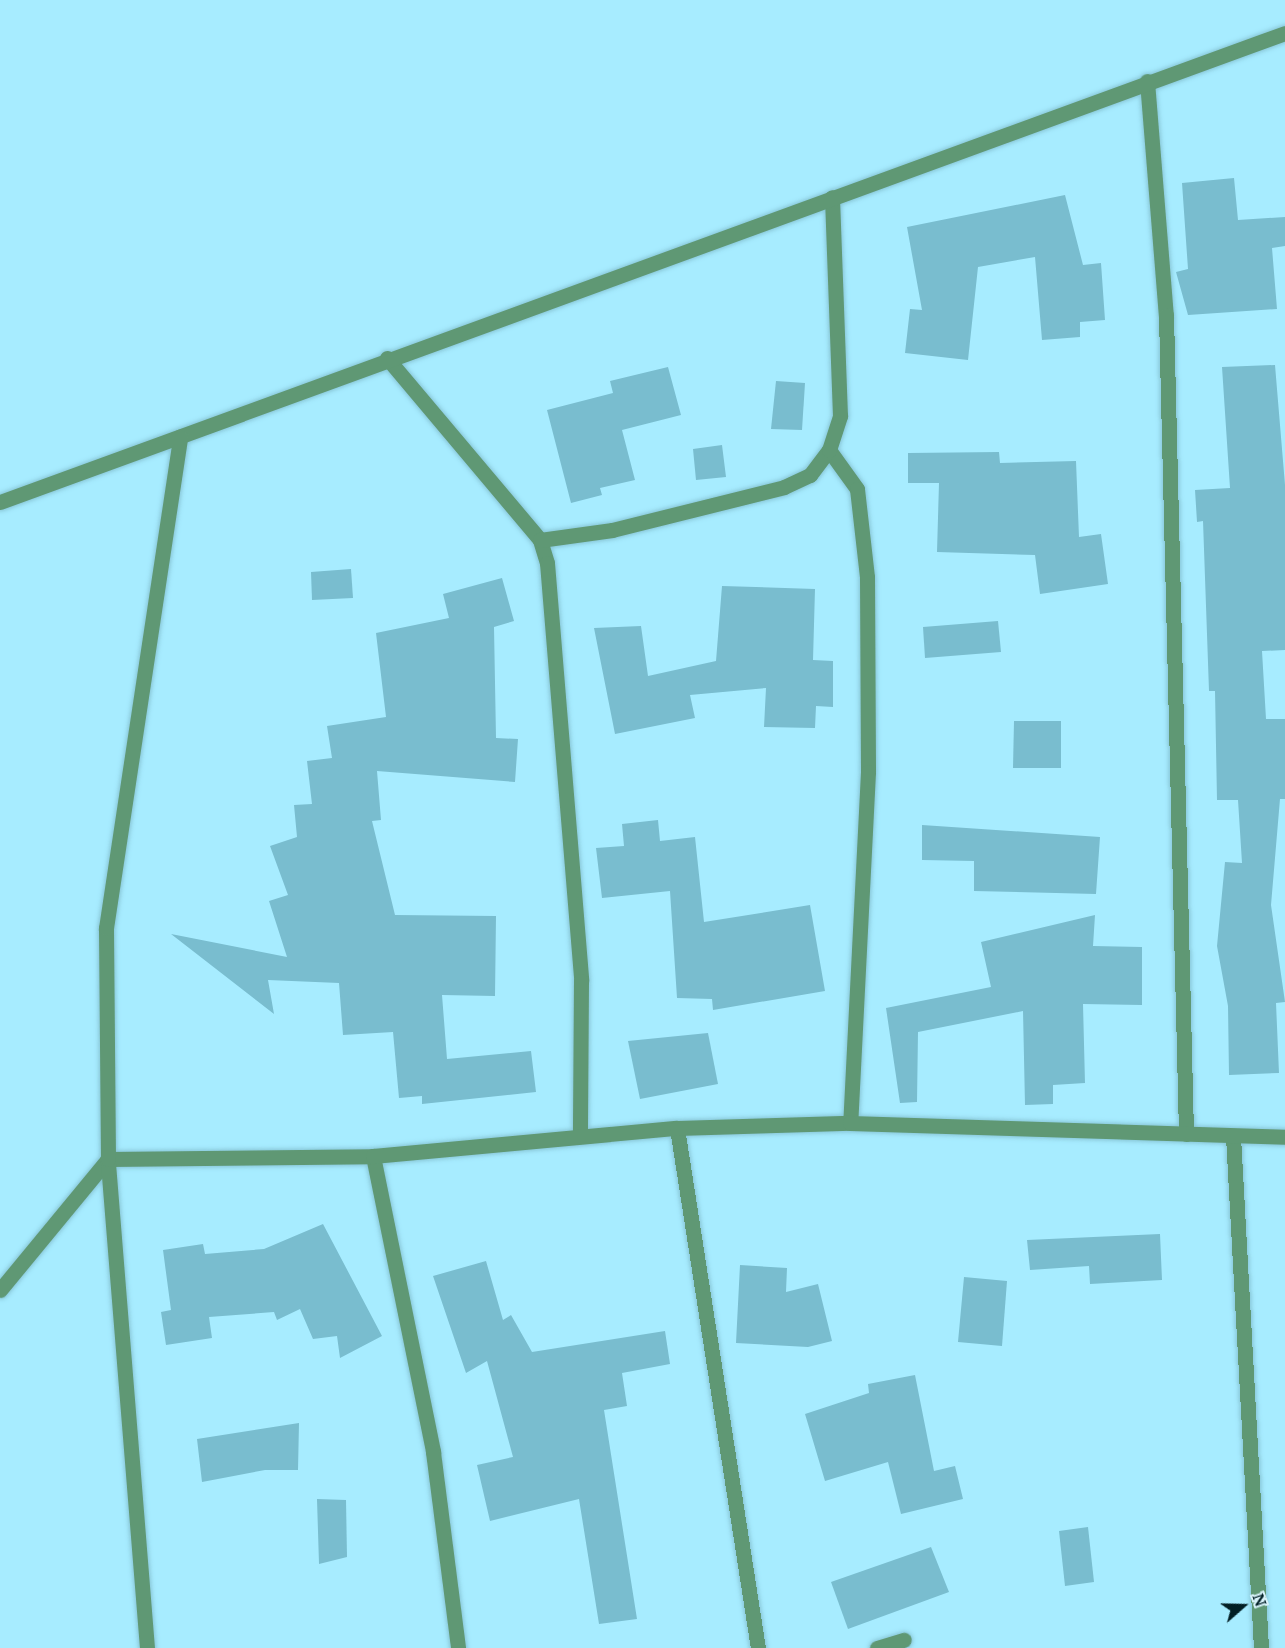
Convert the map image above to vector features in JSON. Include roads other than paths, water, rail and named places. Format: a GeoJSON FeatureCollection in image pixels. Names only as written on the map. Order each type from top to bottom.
{"type":"FeatureCollection","features":[{"type":"Feature","properties":{"kind":"street"},"geometry":{"type":"LineString","coordinates":[[0,502],[180,437],[387,358],[1147,81],[1285,33]]}},
{"type":"Feature","properties":{"kind":"street"},"geometry":{"type":"LineString","coordinates":[[1147,81],[1166,315],[1186,1134]]}},
{"type":"Feature","properties":{"kind":"street"},"geometry":{"type":"LineString","coordinates":[[540,540],[612,530],[784,488],[810,475],[829,450],[840,416],[832,197]]}},
{"type":"Feature","properties":{"kind":"street"},"geometry":{"type":"LineString","coordinates":[[387,358],[540,540],[547,563],[581,981],[580,1136]]}},
{"type":"Feature","properties":{"kind":"street"},"geometry":{"type":"LineString","coordinates":[[147,1648],[108,1160],[106,928],[180,437]]}},
{"type":"Feature","properties":{"kind":"street"},"geometry":{"type":"LineString","coordinates":[[829,450],[857,489],[867,577],[868,772],[850,1123]]}},
{"type":"Feature","properties":{"kind":"street"},"geometry":{"type":"LineString","coordinates":[[0,1290],[108,1160],[373,1156],[677,1128],[850,1123],[1285,1137]]}},
{"type":"Feature","properties":{"kind":"street"},"geometry":{"type":"LineString","coordinates":[[677,1128],[758,1648]]}},
{"type":"Feature","properties":{"kind":"street"},"geometry":{"type":"LineString","coordinates":[[1233,1136],[1261,1648]]}},
{"type":"Feature","properties":{"kind":"street"},"geometry":{"type":"LineString","coordinates":[[373,1156],[433,1452],[458,1648]]}},
{"type":"Feature","properties":{"kind":"street"},"geometry":{"type":"LineString","coordinates":[[878,1648],[904,1640]]}}]}
